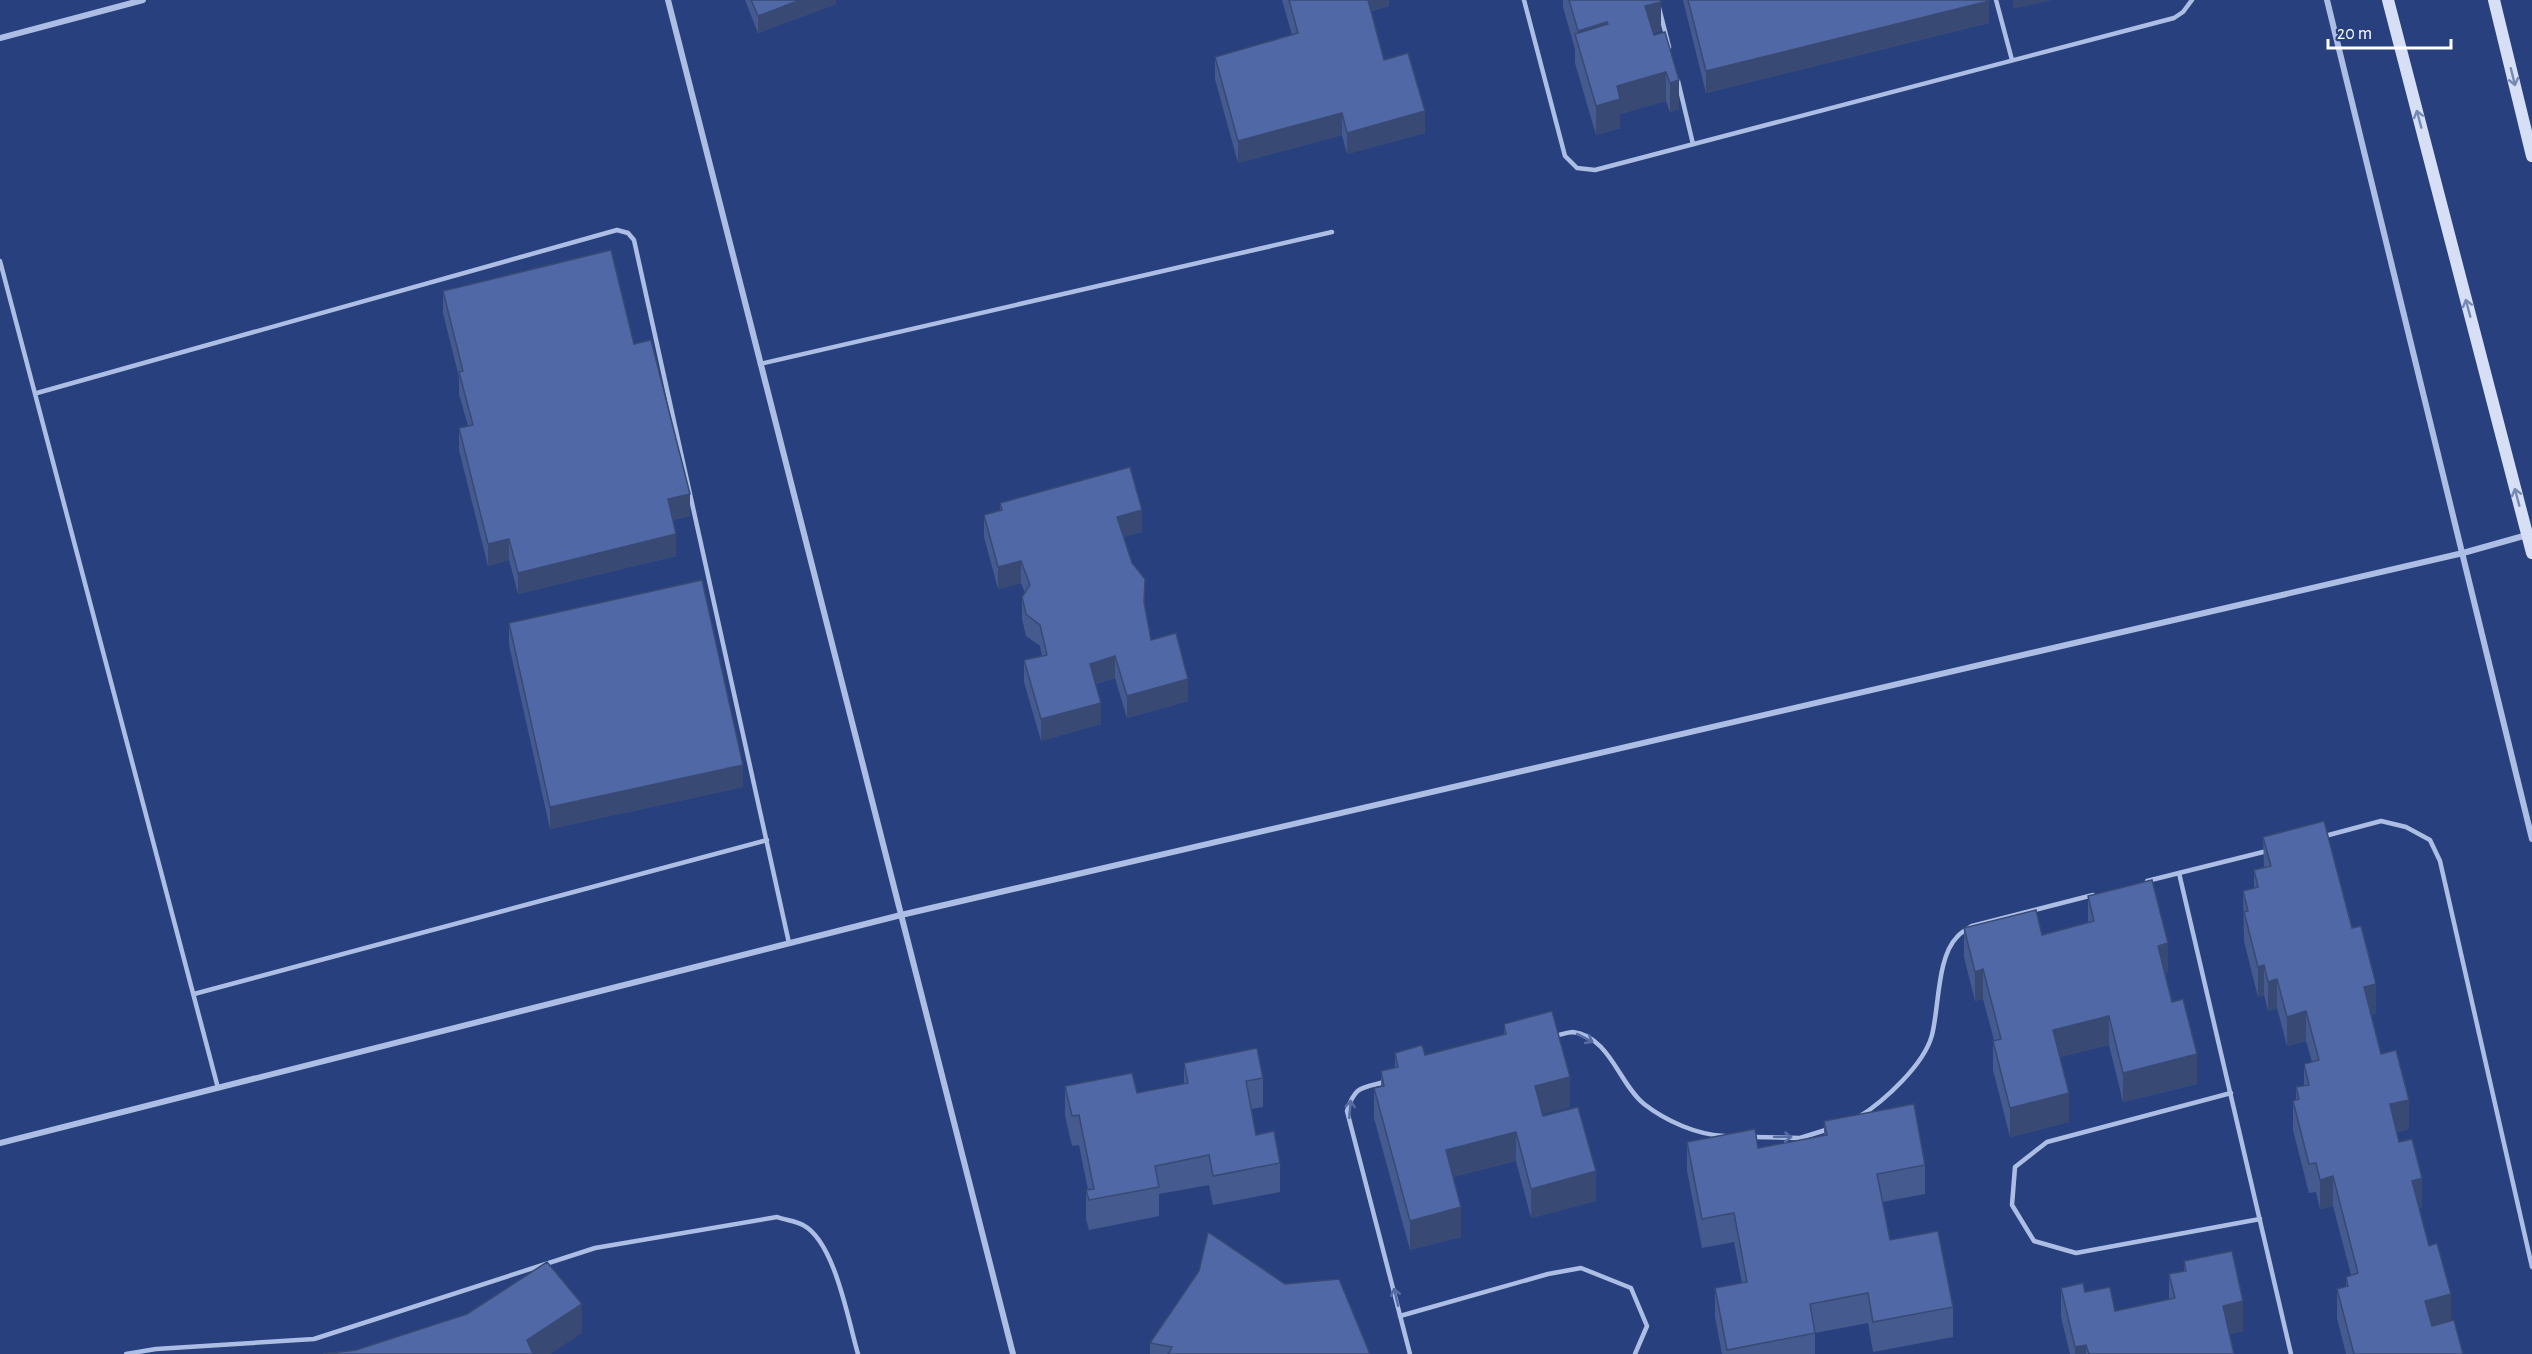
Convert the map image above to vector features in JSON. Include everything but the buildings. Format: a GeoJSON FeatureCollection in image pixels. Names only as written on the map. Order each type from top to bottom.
{"type":"FeatureCollection","features":[{"type":"Feature","properties":{"kind":"street"},"geometry":{"type":"LineString","coordinates":[[0,38],[143,0]]}},
{"type":"Feature","properties":{"kind":"street"},"geometry":{"type":"LineString","coordinates":[[668,0],[1013,1354]]}},
{"type":"Feature","properties":{"kind":"street"},"geometry":{"type":"LineString","coordinates":[[2327,0],[2532,839]]}},
{"type":"Feature","properties":{"kind":"street"},"geometry":{"type":"LineString","coordinates":[[2388,0],[2532,554]]}},
{"type":"Feature","properties":{"kind":"street"},"geometry":{"type":"LineString","coordinates":[[2494,0],[2532,156]]}},
{"type":"Feature","properties":{"kind":"street"},"geometry":{"type":"LineString","coordinates":[[0,1143],[901,915],[2463,553],[2527,535]]}},
{"type":"Feature","properties":{"kind":"lane"},"geometry":{"type":"LineString","coordinates":[[1524,0],[1565,156],[1577,168],[1595,170],[2174,18],[2183,12],[2192,0]]}},
{"type":"Feature","properties":{"kind":"lane"},"geometry":{"type":"LineString","coordinates":[[1657,0],[1670,49]]}},
{"type":"Feature","properties":{"kind":"lane"},"geometry":{"type":"LineString","coordinates":[[1996,0],[2012,60]]}},
{"type":"Feature","properties":{"kind":"lane"},"geometry":{"type":"LineString","coordinates":[[1675,70],[1693,144]]}},
{"type":"Feature","properties":{"kind":"lane"},"geometry":{"type":"LineString","coordinates":[[36,393],[616,230],[628,233],[634,240],[789,943]]}},
{"type":"Feature","properties":{"kind":"lane"},"geometry":{"type":"LineString","coordinates":[[760,363],[1332,232]]}},
{"type":"Feature","properties":{"kind":"lane"},"geometry":{"type":"LineString","coordinates":[[0,261],[218,1088]]}},
{"type":"Feature","properties":{"kind":"lane"},"geometry":{"type":"LineString","coordinates":[[2314,839],[2381,821],[2406,827],[2430,840],[2440,861],[2532,1267]]}},
{"type":"Feature","properties":{"kind":"lane"},"geometry":{"type":"LineString","coordinates":[[194,994],[766,840]]}},
{"type":"Feature","properties":{"kind":"lane"},"geometry":{"type":"LineString","coordinates":[[2145,882],[2269,850]]}},
{"type":"Feature","properties":{"kind":"lane"},"geometry":{"type":"LineString","coordinates":[[2179,873],[2291,1354]]}},
{"type":"Feature","properties":{"kind":"lane"},"geometry":{"type":"LineString","coordinates":[[1850,1122],[1878,1105],[1919,1061],[1932,1037],[1945,959],[1956,938],[1972,926],[2099,894]]}},
{"type":"Feature","properties":{"kind":"lane"},"geometry":{"type":"LineString","coordinates":[[1550,1038],[1572,1032],[1589,1038],[1605,1052],[1642,1103],[1676,1125],[1732,1137]]}},
{"type":"Feature","properties":{"kind":"lane"},"geometry":{"type":"LineString","coordinates":[[1394,1079],[1361,1088],[1352,1096],[1347,1111],[1410,1354]]}},
{"type":"Feature","properties":{"kind":"lane"},"geometry":{"type":"LineString","coordinates":[[2230,1093],[2047,1142],[2015,1167],[2012,1205],[2034,1240],[2076,1253],[2260,1219]]}},
{"type":"Feature","properties":{"kind":"lane"},"geometry":{"type":"LineString","coordinates":[[1743,1137],[1800,1138],[1839,1125]]}},
{"type":"Feature","properties":{"kind":"lane"},"geometry":{"type":"LineString","coordinates":[[126,1354],[156,1349],[314,1339],[595,1248],[777,1217],[803,1225],[820,1239],[831,1258],[858,1354]]}},
{"type":"Feature","properties":{"kind":"lane"},"geometry":{"type":"LineString","coordinates":[[1400,1316],[1548,1274],[1581,1268],[1631,1288],[1647,1326],[1635,1354]]}}]}
